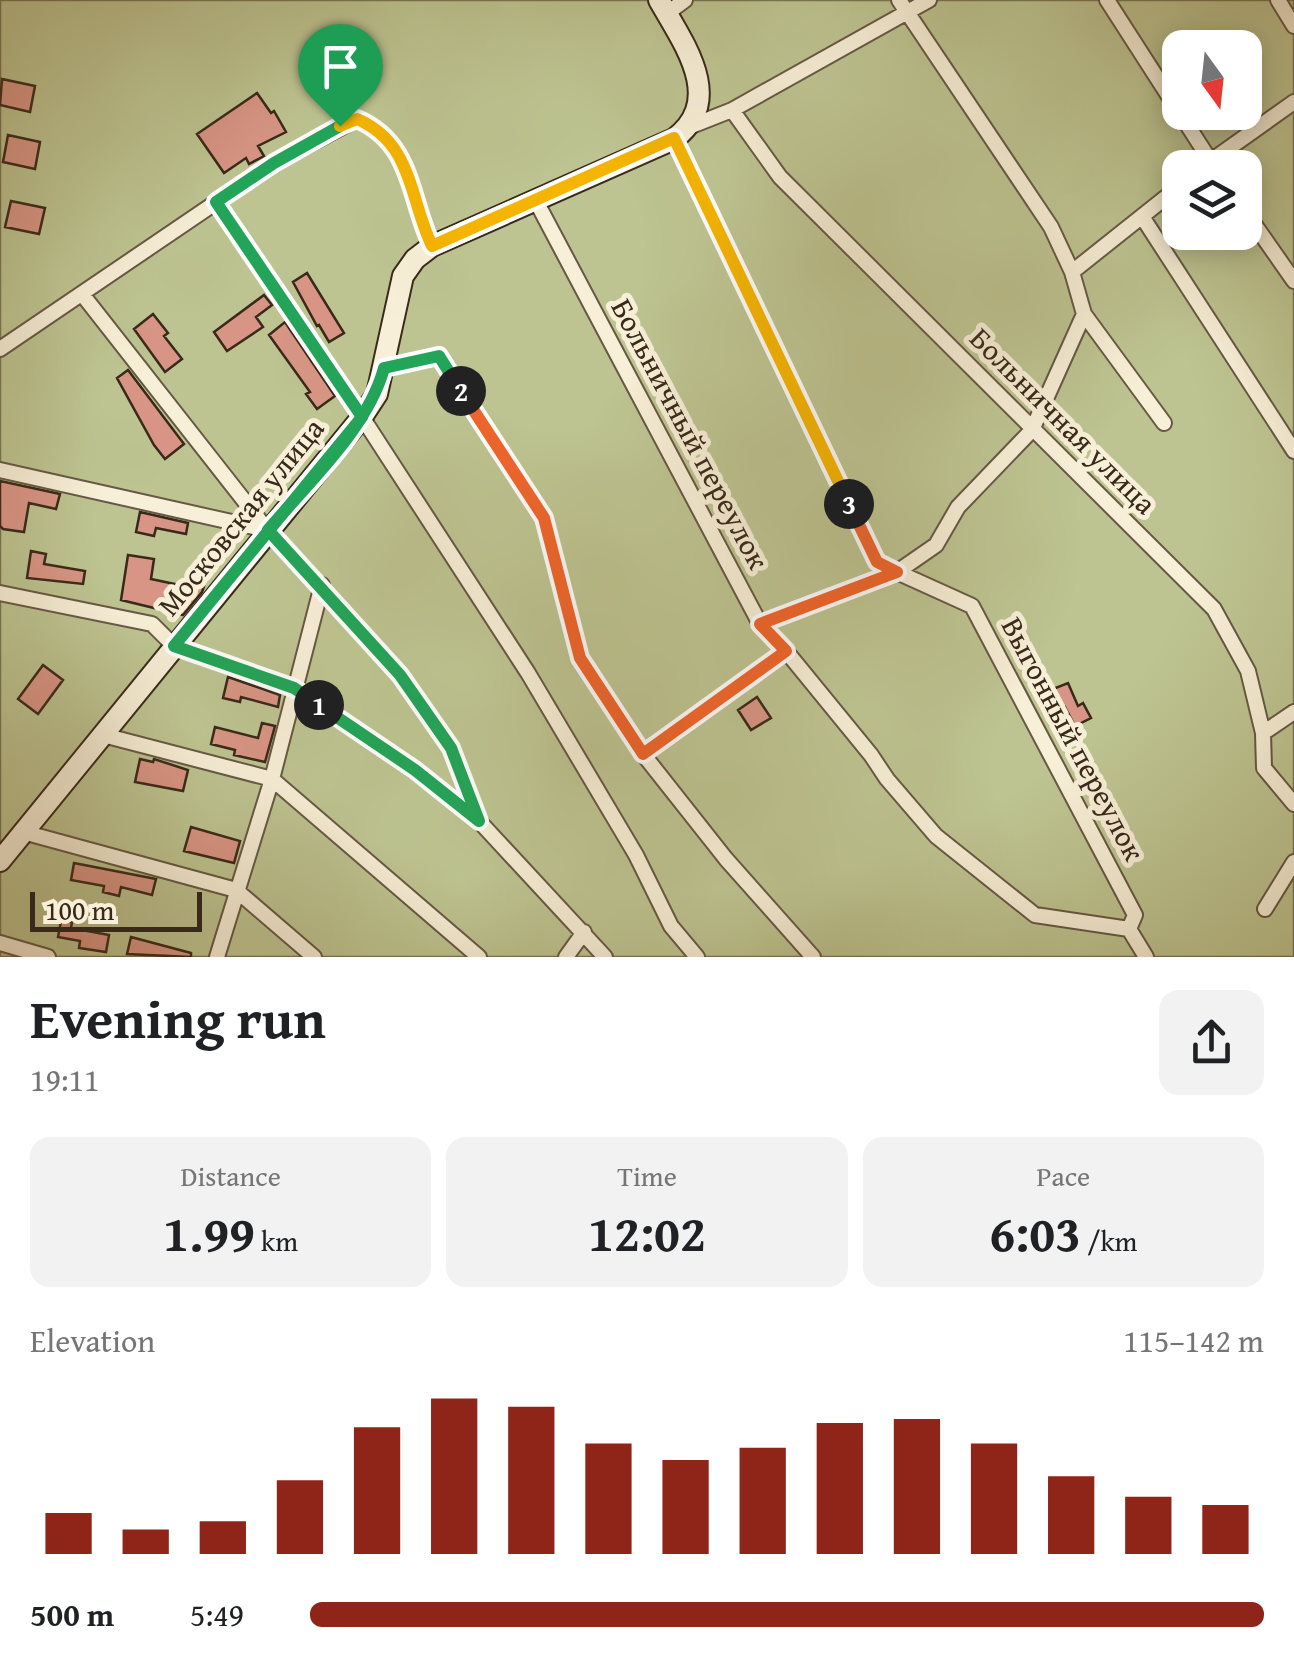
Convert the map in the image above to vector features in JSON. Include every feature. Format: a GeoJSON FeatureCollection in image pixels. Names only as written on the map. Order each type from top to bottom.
{"type":"FeatureCollection","features":[{"type":"Feature","properties":{"kind":"street"},"geometry":{"type":"LineString","coordinates":[[681,133],[698,110],[701,93],[696,72],[663,7],[685,0]]}},
{"type":"Feature","properties":{"kind":"street","name":"Московская улица"},"geometry":{"type":"LineString","coordinates":[[0,862],[362,417],[377,394],[403,276],[414,259],[432,246],[732,110],[904,6],[928,0]]}},
{"type":"Feature","properties":{"kind":"street"},"geometry":{"type":"LineString","coordinates":[[1108,0],[1199,150]]}},
{"type":"Feature","properties":{"kind":"street"},"geometry":{"type":"LineString","coordinates":[[1278,0],[1294,26]]}},
{"type":"Feature","properties":{"kind":"street"},"geometry":{"type":"LineString","coordinates":[[904,6],[1052,227],[1072,272],[1084,314],[1164,423]]}},
{"type":"Feature","properties":{"kind":"street"},"geometry":{"type":"LineString","coordinates":[[1228,150],[1294,102]]}},
{"type":"Feature","properties":{"kind":"street","name":"Больничная улица"},"geometry":{"type":"LineString","coordinates":[[732,110],[780,177],[1214,609],[1248,671],[1262,733],[1264,768],[1294,804]]}},
{"type":"Feature","properties":{"kind":"street"},"geometry":{"type":"LineString","coordinates":[[0,349],[274,163],[357,119],[373,126],[399,152],[432,246]]}},
{"type":"Feature","properties":{"kind":"street","name":"Выгонный переулок"},"geometry":{"type":"LineString","coordinates":[[681,133],[877,562],[972,606],[1135,915],[1129,929]]}},
{"type":"Feature","properties":{"kind":"street","name":"Больничный переулок"},"geometry":{"type":"LineString","coordinates":[[536,201],[760,624],[872,754],[887,779],[950,848],[1035,915],[1129,929]]}},
{"type":"Feature","properties":{"kind":"street"},"geometry":{"type":"LineString","coordinates":[[216,202],[528,673],[636,854],[671,926],[697,957]]}},
{"type":"Feature","properties":{"kind":"street"},"geometry":{"type":"LineString","coordinates":[[1072,272],[1162,202]]}},
{"type":"Feature","properties":{"kind":"street"},"geometry":{"type":"LineString","coordinates":[[1143,218],[1294,451]]}},
{"type":"Feature","properties":{"kind":"street"},"geometry":{"type":"LineString","coordinates":[[1262,235],[1294,281]]}},
{"type":"Feature","properties":{"kind":"street"},"geometry":{"type":"LineString","coordinates":[[82,294],[268,530],[400,675],[451,748],[479,821]]}},
{"type":"Feature","properties":{"kind":"street"},"geometry":{"type":"LineString","coordinates":[[760,624],[897,572],[936,545],[958,507],[1032,430],[1084,314]]}},
{"type":"Feature","properties":{"kind":"street"},"geometry":{"type":"LineString","coordinates":[[384,368],[439,356],[544,518],[580,658],[643,754],[726,859],[813,957]]}},
{"type":"Feature","properties":{"kind":"street"},"geometry":{"type":"LineString","coordinates":[[0,470],[268,530]]}},
{"type":"Feature","properties":{"kind":"street"},"geometry":{"type":"LineString","coordinates":[[217,957],[272,780],[322,586]]}},
{"type":"Feature","properties":{"kind":"street"},"geometry":{"type":"LineString","coordinates":[[0,592],[152,624],[174,646],[294,688],[415,770],[479,821],[605,957]]}},
{"type":"Feature","properties":{"kind":"street"},"geometry":{"type":"LineString","coordinates":[[643,754],[786,651]]}},
{"type":"Feature","properties":{"kind":"street"},"geometry":{"type":"LineString","coordinates":[[1262,733],[1294,712]]}},
{"type":"Feature","properties":{"kind":"street"},"geometry":{"type":"LineString","coordinates":[[103,735],[272,780],[478,957]]}},
{"type":"Feature","properties":{"kind":"street"},"geometry":{"type":"LineString","coordinates":[[23,832],[236,890],[314,957]]}},
{"type":"Feature","properties":{"kind":"street"},"geometry":{"type":"LineString","coordinates":[[1265,909],[1294,862]]}},
{"type":"Feature","properties":{"kind":"street"},"geometry":{"type":"LineString","coordinates":[[1129,929],[1146,957]]}},
{"type":"Feature","properties":{"kind":"street"},"geometry":{"type":"LineString","coordinates":[[566,957],[584,932]]}},
{"type":"Feature","properties":{"kind":"street"},"geometry":{"type":"LineString","coordinates":[[0,943],[48,957]]}},
{"type":"Feature","properties":{"kind":"green space"},"geometry":{"type":"Polygon","coordinates":[[[0,0],[1294,0],[1294,957],[0,957],[0,0]]]}},
{"type":"Feature","properties":{"kind":"building"},"geometry":{"type":"Polygon","coordinates":[[[2,79],[35,86],[30,112],[0,105],[2,79]]]}},
{"type":"Feature","properties":{"kind":"building"},"geometry":{"type":"Polygon","coordinates":[[[257,93],[286,132],[258,146],[264,156],[249,164],[246,158],[224,173],[197,134],[257,93]]]}},
{"type":"Feature","properties":{"kind":"building"},"geometry":{"type":"Polygon","coordinates":[[[8,135],[40,142],[35,169],[3,162],[8,135]]]}},
{"type":"Feature","properties":{"kind":"building"},"geometry":{"type":"Polygon","coordinates":[[[11,201],[45,208],[39,234],[5,227],[11,201]]]}},
{"type":"Feature","properties":{"kind":"building"},"geometry":{"type":"Polygon","coordinates":[[[307,273],[344,333],[329,342],[293,282],[307,273]]]}},
{"type":"Feature","properties":{"kind":"building"},"geometry":{"type":"Polygon","coordinates":[[[264,295],[272,305],[256,317],[263,327],[227,351],[214,332],[264,295]]]}},
{"type":"Feature","properties":{"kind":"building"},"geometry":{"type":"Polygon","coordinates":[[[153,314],[182,359],[165,372],[134,329],[153,314]]]}},
{"type":"Feature","properties":{"kind":"building"},"geometry":{"type":"Polygon","coordinates":[[[285,322],[335,396],[317,409],[306,394],[310,392],[269,335],[285,322]]]}},
{"type":"Feature","properties":{"kind":"building"},"geometry":{"type":"Polygon","coordinates":[[[128,370],[184,444],[165,459],[117,378],[128,370]]]}},
{"type":"Feature","properties":{"kind":"building"},"geometry":{"type":"Polygon","coordinates":[[[0,481],[60,494],[56,509],[29,503],[24,532],[3,529],[0,481]]]}},
{"type":"Feature","properties":{"kind":"building"},"geometry":{"type":"Polygon","coordinates":[[[140,512],[188,523],[186,534],[156,528],[154,536],[136,532],[140,512]]]}},
{"type":"Feature","properties":{"kind":"building"},"geometry":{"type":"Polygon","coordinates":[[[31,551],[46,554],[44,564],[85,571],[83,584],[27,578],[31,551]]]}},
{"type":"Feature","properties":{"kind":"building"},"geometry":{"type":"Polygon","coordinates":[[[128,555],[154,559],[151,579],[189,587],[196,566],[210,570],[202,592],[183,615],[121,600],[128,555]]]}},
{"type":"Feature","properties":{"kind":"building"},"geometry":{"type":"Polygon","coordinates":[[[43,665],[63,680],[38,714],[18,699],[43,665]]]}},
{"type":"Feature","properties":{"kind":"building"},"geometry":{"type":"Polygon","coordinates":[[[228,677],[280,695],[278,707],[241,697],[240,702],[223,698],[228,677]]]}},
{"type":"Feature","properties":{"kind":"building"},"geometry":{"type":"Polygon","coordinates":[[[1068,683],[1078,706],[1083,703],[1091,718],[1075,726],[1053,689],[1068,683]]]}},
{"type":"Feature","properties":{"kind":"building"},"geometry":{"type":"Polygon","coordinates":[[[757,697],[771,718],[751,730],[738,710],[757,697]]]}},
{"type":"Feature","properties":{"kind":"building"},"geometry":{"type":"Polygon","coordinates":[[[262,723],[275,726],[265,762],[234,755],[235,750],[211,744],[215,727],[258,738],[262,723]]]}},
{"type":"Feature","properties":{"kind":"building"},"geometry":{"type":"Polygon","coordinates":[[[140,759],[154,759],[188,770],[183,791],[135,782],[140,759]]]}},
{"type":"Feature","properties":{"kind":"building"},"geometry":{"type":"Polygon","coordinates":[[[191,827],[240,841],[234,863],[184,851],[191,827]]]}},
{"type":"Feature","properties":{"kind":"building"},"geometry":{"type":"Polygon","coordinates":[[[74,863],[156,879],[152,895],[121,887],[119,896],[103,892],[104,886],[71,880],[74,863]]]}},
{"type":"Feature","properties":{"kind":"building"},"geometry":{"type":"Polygon","coordinates":[[[61,921],[72,922],[71,928],[109,935],[106,952],[79,948],[80,941],[58,937],[61,921]]]}},
{"type":"Feature","properties":{"kind":"building"},"geometry":{"type":"Polygon","coordinates":[[[131,937],[191,953],[191,957],[127,954],[131,937]]]}},
{"type":"Feature","properties":{"kind":"route"},"geometry":{"type":"LineString","coordinates":[[340,126],[216,202],[362,417],[268,530],[174,646],[294,688],[415,770],[479,821],[451,748],[400,675],[268,530],[362,417],[377,394],[384,368],[439,356],[544,518],[580,658],[643,754],[786,651],[760,624],[897,572],[877,562],[674,138],[432,246],[399,152],[373,126],[357,119],[340,126]]}}]}
